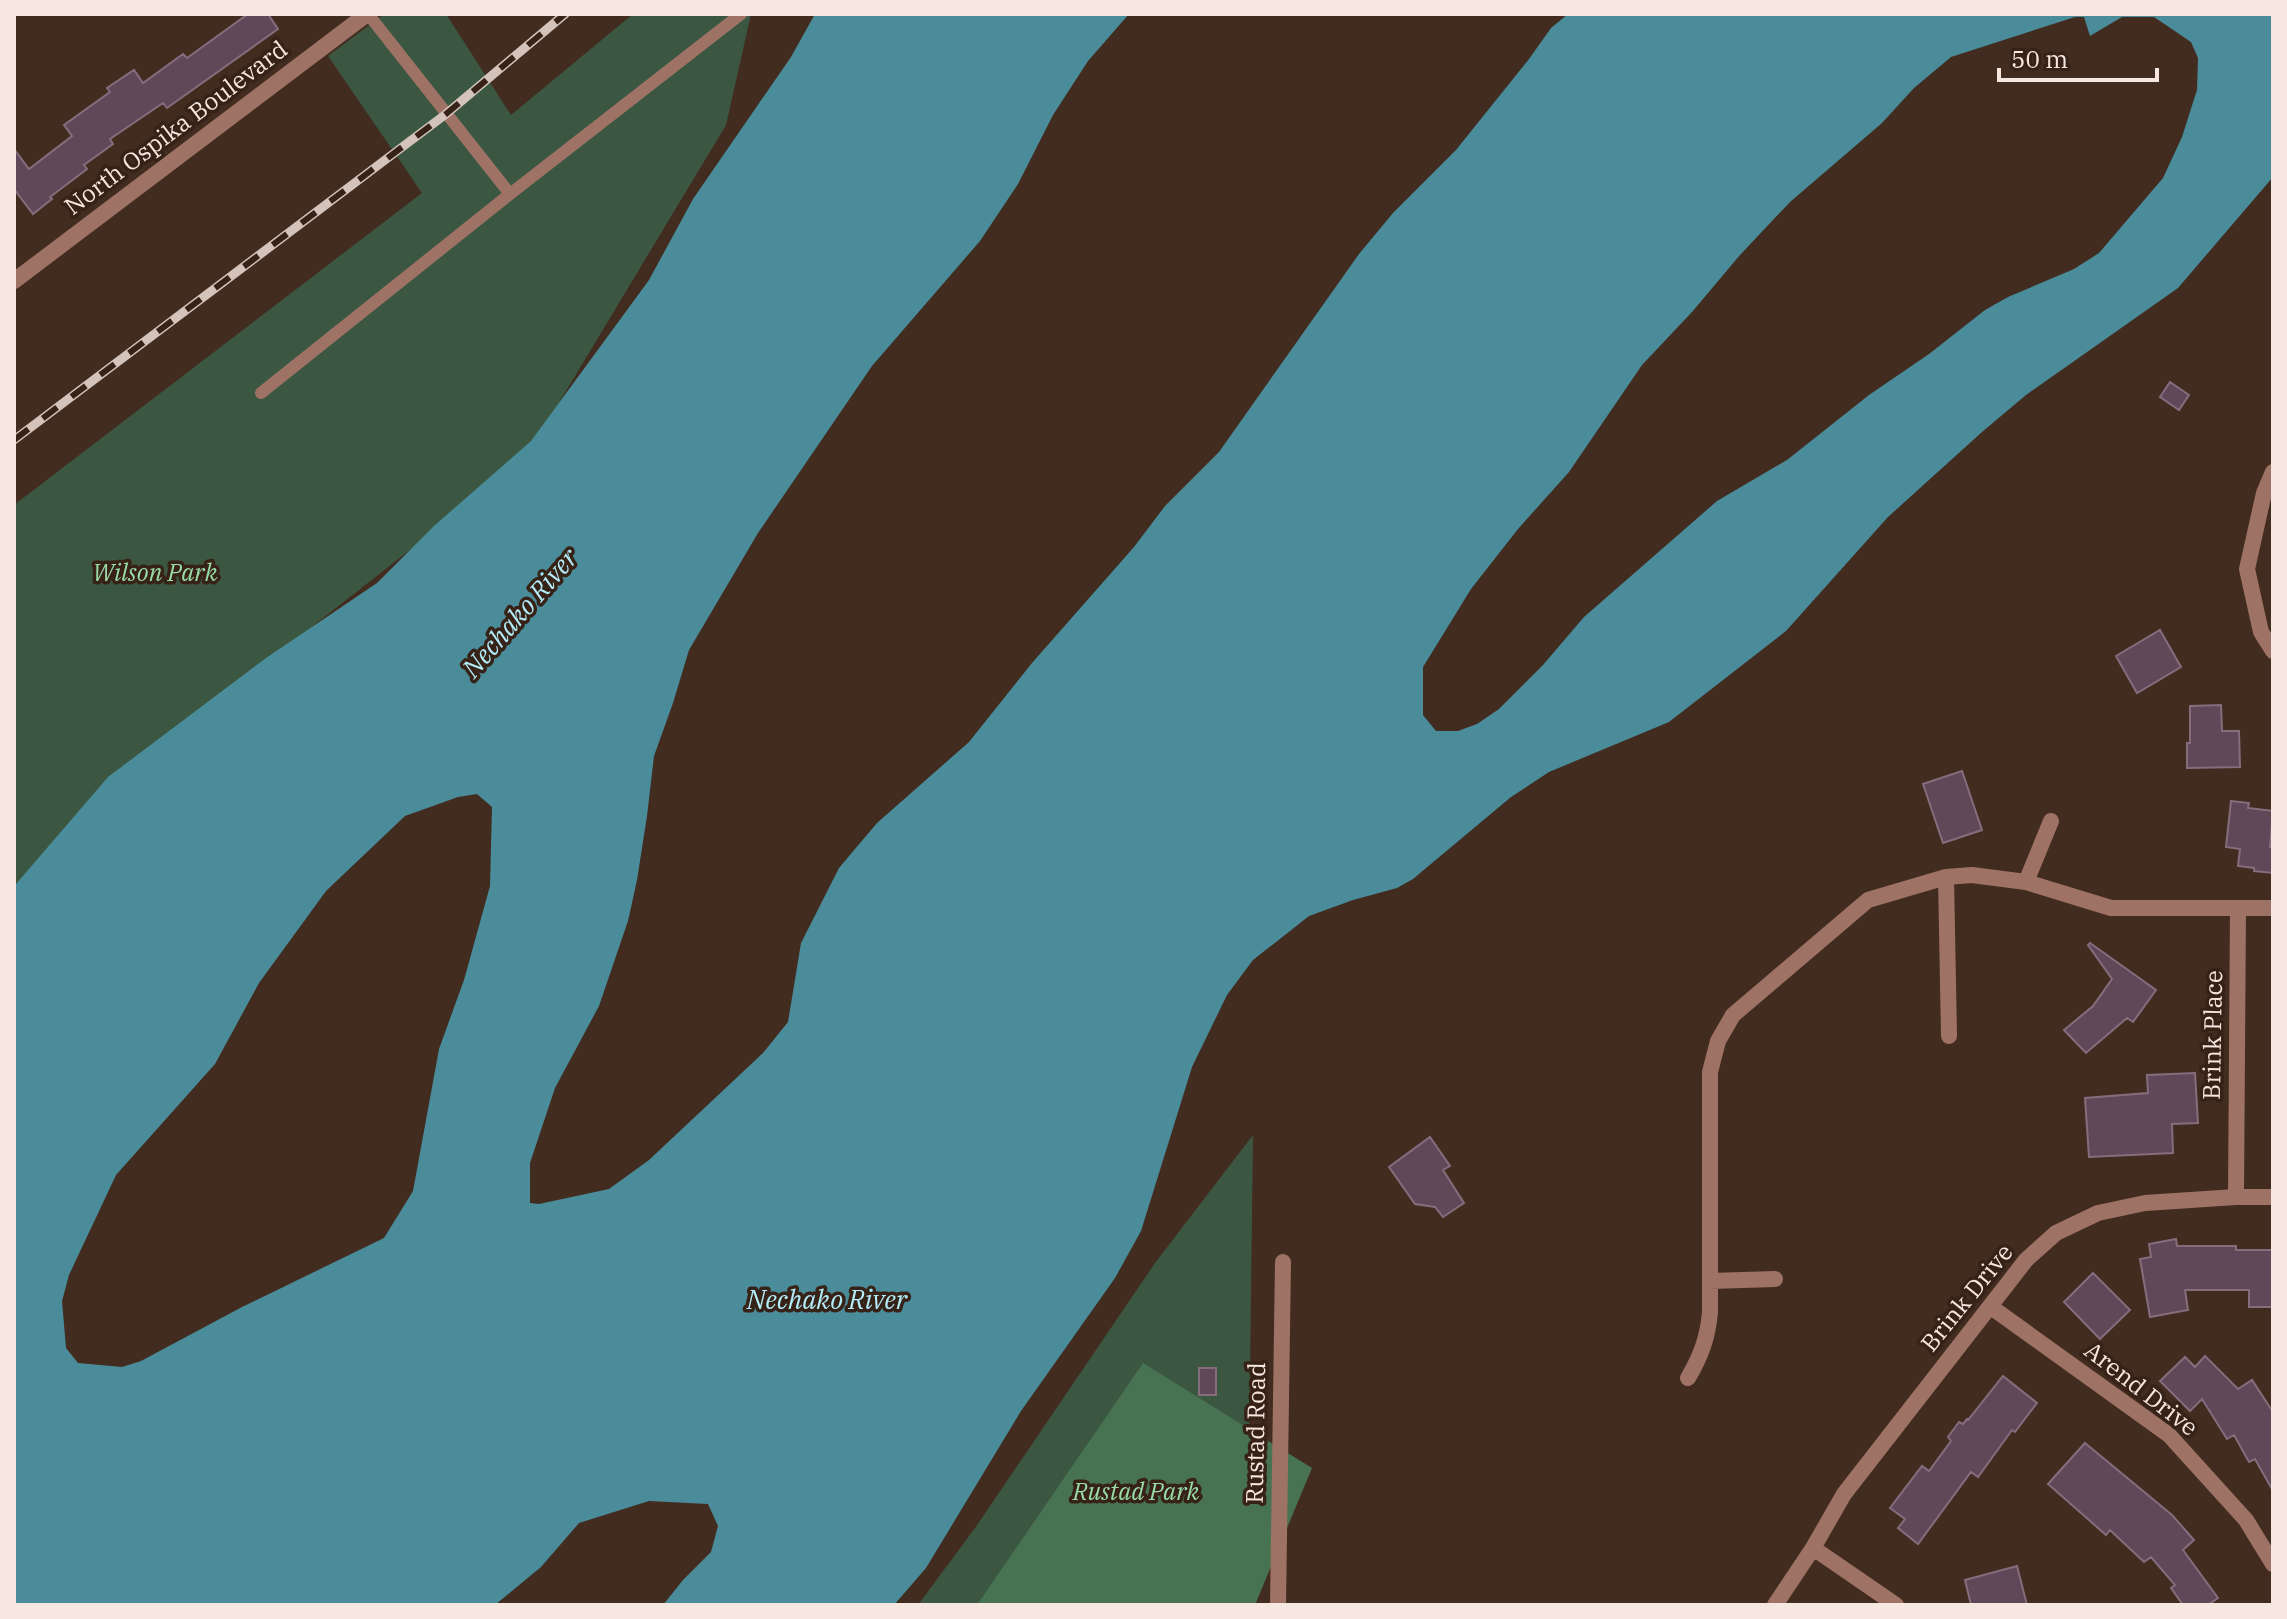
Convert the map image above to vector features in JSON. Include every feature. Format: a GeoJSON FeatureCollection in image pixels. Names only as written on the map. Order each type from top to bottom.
{"type":"FeatureCollection","features":[{"type":"Feature","properties":{"kind":"street","name":"North Ospika Boulevard"},"geometry":{"type":"LineString","coordinates":[[14,281],[367,14]]}},
{"type":"Feature","properties":{"kind":"street"},"geometry":{"type":"LineString","coordinates":[[2273,472],[2264,493],[2247,569],[2261,632],[2273,651]]}},
{"type":"Feature","properties":{"kind":"street"},"geometry":{"type":"LineString","coordinates":[[2026,882],[2051,821]]}},
{"type":"Feature","properties":{"kind":"street"},"geometry":{"type":"LineString","coordinates":[[1688,1378],[1701,1357],[1708,1334],[1710,1072],[1718,1041],[1733,1015],[1868,900],[1946,877],[1972,875],[2026,882],[2111,908],[2273,908]]}},
{"type":"Feature","properties":{"kind":"street"},"geometry":{"type":"LineString","coordinates":[[1946,877],[1949,1036]]}},
{"type":"Feature","properties":{"kind":"street","name":"Brink Place"},"geometry":{"type":"LineString","coordinates":[[2236,1197],[2238,908]]}},
{"type":"Feature","properties":{"kind":"street","name":"Brink Drive"},"geometry":{"type":"LineString","coordinates":[[1775,1605],[1844,1494],[2026,1260],[2056,1233],[2098,1213],[2145,1203],[2273,1197]]}},
{"type":"Feature","properties":{"kind":"street","name":"Rustad Road"},"geometry":{"type":"LineString","coordinates":[[1278,1605],[1283,1262]]}},
{"type":"Feature","properties":{"kind":"street"},"geometry":{"type":"LineString","coordinates":[[1710,1281],[1775,1279]]}},
{"type":"Feature","properties":{"kind":"street","name":"Arend Drive"},"geometry":{"type":"LineString","coordinates":[[1991,1307],[2169,1435],[2246,1520],[2273,1564]]}},
{"type":"Feature","properties":{"kind":"street"},"geometry":{"type":"LineString","coordinates":[[1813,1548],[1896,1605]]}},
{"type":"Feature","properties":{"kind":"lane"},"geometry":{"type":"LineString","coordinates":[[367,14],[510,194]]}},
{"type":"Feature","properties":{"kind":"lane"},"geometry":{"type":"LineString","coordinates":[[261,393],[741,14]]}},
{"type":"Feature","properties":{"kind":"green space","name":"Wilson Park"},"geometry":{"type":"Polygon","coordinates":[[[384,14],[446,14],[511,115],[633,14],[751,14],[726,125],[530,451],[513,469],[257,670],[14,943],[14,505],[422,193],[328,56],[384,14]]]}},
{"type":"Feature","properties":{"kind":"green space","name":"Rustad Park"},"geometry":{"type":"Polygon","coordinates":[[[1253,1135],[1247,1605],[918,1605],[975,1528],[1155,1263],[1253,1135]]]}},
{"type":"Feature","properties":{"kind":"green space"},"geometry":{"type":"Polygon","coordinates":[[[1143,1363],[1312,1468],[1255,1605],[977,1605],[1143,1363]]]}},
{"type":"Feature","properties":{"kind":"water","name":"Nechako River"},"geometry":{"type":"Polygon","coordinates":[[[815,14],[1129,14],[1088,61],[1053,115],[1018,184],[980,241],[872,366],[758,533],[689,650],[654,756],[637,880],[628,921],[599,1006],[555,1088],[530,1163],[530,1203],[539,1204],[609,1189],[649,1160],[763,1053],[788,1022],[801,943],[839,868],[877,823],[969,742],[1165,506],[1219,452],[1359,254],[1393,213],[1456,150],[1551,28],[1568,14],[2273,14],[2273,177],[2178,288],[2026,395],[1982,432],[1888,517],[1786,631],[1669,722],[1549,772],[1511,797],[1413,879],[1397,888],[1309,916],[1253,960],[1227,995],[1192,1067],[1141,1231],[1115,1278],[1021,1411],[926,1568],[894,1605],[663,1605],[711,1552],[718,1526],[708,1504],[649,1501],[579,1523],[541,1567],[495,1605],[14,1605],[16,884],[108,777],[266,658],[377,583],[434,526],[531,441],[649,280],[693,199],[791,57],[815,14]],[[2075,17],[1951,57],[1914,88],[1882,123],[1790,202],[1740,255],[1642,365],[1569,472],[1518,529],[1471,589],[1423,667],[1423,715],[1436,731],[1458,731],[1477,724],[1499,709],[1543,665],[1584,617],[1717,501],[1787,460],[1985,310],[2074,269],[2099,253],[2163,178],[2182,137],[2197,90],[2198,58],[2191,42],[2154,17],[2122,17],[2090,36],[2084,17],[2075,17]],[[477,794],[458,797],[405,816],[326,891],[259,983],[215,1064],[116,1175],[69,1275],[62,1301],[66,1348],[78,1363],[122,1367],[141,1361],[242,1307],[384,1238],[413,1191],[439,1049],[464,980],[490,886],[492,807],[477,794]]]}},
{"type":"Feature","properties":{"kind":"building"},"geometry":{"type":"Polygon","coordinates":[[[248,14],[268,14],[278,29],[167,108],[163,103],[110,139],[113,144],[84,165],[87,169],[33,214],[14,189],[14,149],[29,169],[72,136],[64,125],[110,92],[107,88],[134,70],[143,83],[183,54],[187,58],[248,14]]]}},
{"type":"Feature","properties":{"kind":"building"},"geometry":{"type":"Polygon","coordinates":[[[2170,382],[2189,395],[2179,410],[2160,397],[2170,382]]]}},
{"type":"Feature","properties":{"kind":"building"},"geometry":{"type":"Polygon","coordinates":[[[2160,630],[2181,667],[2137,693],[2116,656],[2160,630]]]}},
{"type":"Feature","properties":{"kind":"building"},"geometry":{"type":"Polygon","coordinates":[[[2221,705],[2222,731],[2239,731],[2240,767],[2187,768],[2190,706],[2221,705]]]}},
{"type":"Feature","properties":{"kind":"building"},"geometry":{"type":"Polygon","coordinates":[[[1962,771],[1982,830],[1943,843],[1923,784],[1962,771]]]}},
{"type":"Feature","properties":{"kind":"building"},"geometry":{"type":"Polygon","coordinates":[[[2231,801],[2249,803],[2248,808],[2273,811],[2270,847],[2273,847],[2273,873],[2238,866],[2240,849],[2226,847],[2231,801]]]}},
{"type":"Feature","properties":{"kind":"building"},"geometry":{"type":"Polygon","coordinates":[[[2090,943],[2156,990],[2133,1022],[2127,1018],[2086,1053],[2064,1030],[2093,1006],[2112,979],[2088,945],[2090,943]]]}},
{"type":"Feature","properties":{"kind":"building"},"geometry":{"type":"Polygon","coordinates":[[[2195,1073],[2198,1123],[2172,1124],[2173,1153],[2089,1157],[2085,1098],[2148,1093],[2147,1075],[2195,1073]]]}},
{"type":"Feature","properties":{"kind":"building"},"geometry":{"type":"Polygon","coordinates":[[[1430,1137],[1450,1166],[1443,1170],[1464,1203],[1443,1217],[1435,1207],[1415,1204],[1389,1167],[1430,1137]]]}},
{"type":"Feature","properties":{"kind":"building"},"geometry":{"type":"Polygon","coordinates":[[[2176,1239],[2177,1246],[2236,1246],[2236,1250],[2273,1250],[2273,1307],[2249,1307],[2249,1290],[2185,1290],[2188,1310],[2150,1317],[2140,1259],[2151,1257],[2149,1244],[2176,1239]]]}},
{"type":"Feature","properties":{"kind":"building"},"geometry":{"type":"Polygon","coordinates":[[[2093,1273],[2130,1310],[2100,1339],[2064,1302],[2093,1273]]]}},
{"type":"Feature","properties":{"kind":"building"},"geometry":{"type":"Polygon","coordinates":[[[2205,1356],[2238,1389],[2252,1380],[2273,1412],[2273,1491],[2255,1459],[2249,1462],[2234,1435],[2227,1439],[2202,1399],[2190,1411],[2160,1381],[2185,1357],[2195,1367],[2205,1356]]]}},
{"type":"Feature","properties":{"kind":"building"},"geometry":{"type":"Polygon","coordinates":[[[1199,1368],[1216,1368],[1216,1395],[1199,1395],[1199,1368]]]}},
{"type":"Feature","properties":{"kind":"building"},"geometry":{"type":"Polygon","coordinates":[[[2003,1376],[2037,1403],[2015,1432],[2012,1430],[1978,1477],[1971,1472],[1918,1544],[1898,1528],[1905,1519],[1890,1508],[1922,1466],[1929,1471],[1951,1441],[1948,1437],[1959,1422],[1963,1424],[1968,1420],[2003,1376]]]}},
{"type":"Feature","properties":{"kind":"building"},"geometry":{"type":"Polygon","coordinates":[[[2085,1443],[2172,1515],[2194,1540],[2183,1550],[2218,1598],[2208,1605],[2183,1605],[2171,1588],[2175,1585],[2151,1557],[2144,1562],[2110,1530],[2106,1535],[2048,1484],[2085,1443]]]}},
{"type":"Feature","properties":{"kind":"building"},"geometry":{"type":"Polygon","coordinates":[[[2017,1566],[2027,1605],[1971,1605],[1965,1580],[2017,1566]]]}},
{"type":"Feature","properties":{"kind":"railway"},"geometry":{"type":"LineString","coordinates":[[14,440],[446,114],[565,14]]}}]}
